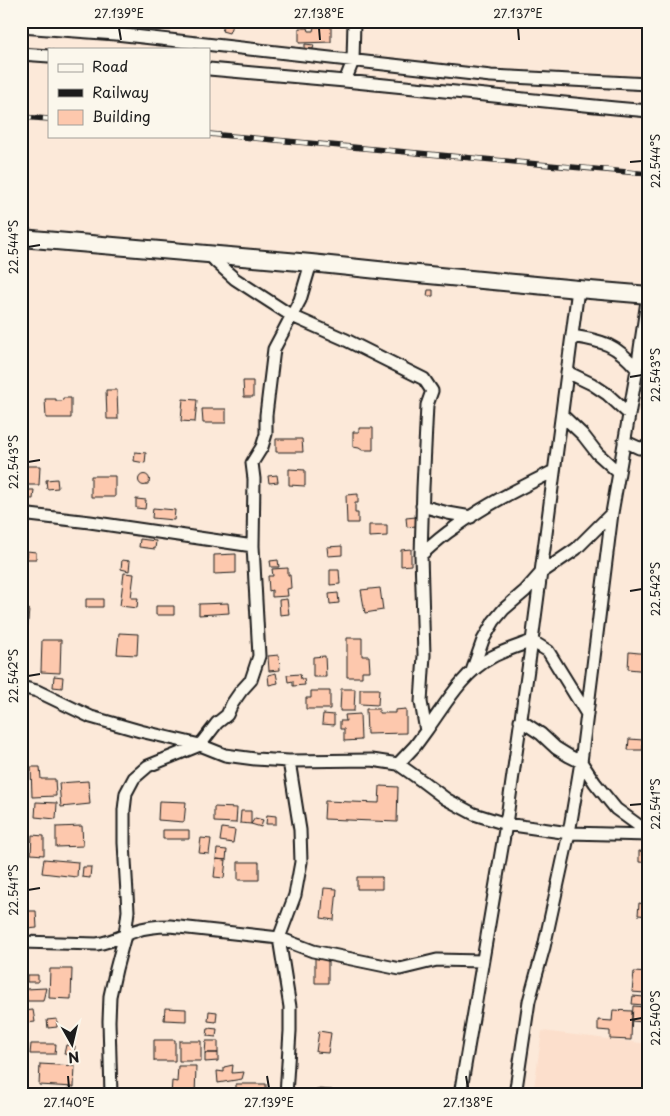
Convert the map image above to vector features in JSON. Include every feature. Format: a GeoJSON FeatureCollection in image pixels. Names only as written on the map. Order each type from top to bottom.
{"type":"FeatureCollection","features":[{"type":"Feature","properties":{"kind":"street"},"geometry":{"type":"LineString","coordinates":[[345,81],[353,61],[354,21]]}},
{"type":"Feature","properties":{"kind":"street"},"geometry":{"type":"LineString","coordinates":[[21,27],[116,34],[491,76],[649,84]]}},
{"type":"Feature","properties":{"kind":"street"},"geometry":{"type":"LineString","coordinates":[[21,54],[48,56]]}},
{"type":"Feature","properties":{"kind":"street"},"geometry":{"type":"LineString","coordinates":[[210,69],[649,111]]}},
{"type":"Feature","properties":{"kind":"street"},"geometry":{"type":"LineString","coordinates":[[21,238],[648,294],[612,513],[582,762],[569,833],[544,947],[529,1001],[515,1095]]}},
{"type":"Feature","properties":{"kind":"street"},"geometry":{"type":"LineString","coordinates":[[209,254],[235,279],[292,316],[424,378],[432,391],[427,405],[421,554],[424,655],[421,702],[426,731]]}},
{"type":"Feature","properties":{"kind":"street"},"geometry":{"type":"LineString","coordinates":[[111,1095],[110,996],[125,935],[128,911],[124,843],[126,793],[134,778],[148,766],[200,745],[217,723],[227,715],[232,704],[251,680],[259,656],[253,546],[254,480],[252,463],[262,447],[266,434],[266,415],[274,349],[300,300],[311,263]]}},
{"type":"Feature","properties":{"kind":"street"},"geometry":{"type":"LineString","coordinates":[[460,1095],[506,824],[578,289]]}},
{"type":"Feature","properties":{"kind":"street"},"geometry":{"type":"LineString","coordinates":[[572,336],[595,340],[613,347],[625,355],[637,369]]}},
{"type":"Feature","properties":{"kind":"street"},"geometry":{"type":"LineString","coordinates":[[567,372],[600,389],[629,414]]}},
{"type":"Feature","properties":{"kind":"street"},"geometry":{"type":"LineString","coordinates":[[562,415],[583,435],[597,453],[619,473]]}},
{"type":"Feature","properties":{"kind":"street"},"geometry":{"type":"LineString","coordinates":[[624,441],[639,448],[649,447]]}},
{"type":"Feature","properties":{"kind":"street"},"geometry":{"type":"LineString","coordinates":[[421,554],[471,517],[522,487],[554,471]]}},
{"type":"Feature","properties":{"kind":"street"},"geometry":{"type":"LineString","coordinates":[[422,506],[471,517]]}},
{"type":"Feature","properties":{"kind":"street"},"geometry":{"type":"LineString","coordinates":[[472,671],[484,640],[494,621],[504,609],[541,574],[576,549],[612,513]]}},
{"type":"Feature","properties":{"kind":"street"},"geometry":{"type":"LineString","coordinates":[[21,514],[90,522],[253,546]]}},
{"type":"Feature","properties":{"kind":"street"},"geometry":{"type":"LineString","coordinates":[[532,641],[548,651],[587,714]]}},
{"type":"Feature","properties":{"kind":"street"},"geometry":{"type":"LineString","coordinates":[[398,764],[416,746],[458,686],[472,671],[492,657],[532,641]]}},
{"type":"Feature","properties":{"kind":"street"},"geometry":{"type":"LineString","coordinates":[[21,687],[36,691],[91,717],[200,745],[225,755],[289,761],[372,760],[398,764],[446,799],[474,814],[506,824],[569,833],[649,834]]}},
{"type":"Feature","properties":{"kind":"street"},"geometry":{"type":"LineString","coordinates":[[520,720],[541,734],[556,748],[582,762],[595,783],[616,809],[649,834]]}},
{"type":"Feature","properties":{"kind":"street"},"geometry":{"type":"LineString","coordinates":[[286,1095],[290,1007],[279,938],[295,895],[301,862],[300,830],[289,761]]}},
{"type":"Feature","properties":{"kind":"street"},"geometry":{"type":"LineString","coordinates":[[21,942],[97,944],[108,942],[136,930],[153,926],[170,926],[279,938],[313,951],[400,969],[437,960],[482,961]]}},
{"type":"Feature","properties":{"kind":"shaded area"},"geometry":{"type":"Polygon","coordinates":[[[542,1031],[649,1044],[649,1095],[533,1095],[542,1031]]]}},
{"type":"Feature","properties":{"kind":"building"},"geometry":{"type":"Polygon","coordinates":[[[226,21],[233,23],[229,33],[222,31],[226,21]]]}},
{"type":"Feature","properties":{"kind":"building"},"geometry":{"type":"Polygon","coordinates":[[[322,22],[331,22],[331,42],[299,43],[299,28],[308,28],[309,31],[313,31],[314,27],[322,27],[322,22]]]}},
{"type":"Feature","properties":{"kind":"building"},"geometry":{"type":"Polygon","coordinates":[[[305,44],[314,45],[313,49],[305,49],[305,44]]]}},
{"type":"Feature","properties":{"kind":"building"},"geometry":{"type":"Polygon","coordinates":[[[428,290],[433,290],[433,296],[427,296],[428,290]]]}},
{"type":"Feature","properties":{"kind":"building"},"geometry":{"type":"Polygon","coordinates":[[[243,381],[253,381],[253,397],[244,397],[243,381]]]}},
{"type":"Feature","properties":{"kind":"building"},"geometry":{"type":"Polygon","coordinates":[[[106,390],[117,390],[118,419],[107,419],[106,390]]]}},
{"type":"Feature","properties":{"kind":"building"},"geometry":{"type":"Polygon","coordinates":[[[63,398],[71,398],[71,418],[46,418],[45,399],[62,401],[63,398]]]}},
{"type":"Feature","properties":{"kind":"building"},"geometry":{"type":"Polygon","coordinates":[[[183,399],[197,400],[195,422],[181,421],[183,399]]]}},
{"type":"Feature","properties":{"kind":"building"},"geometry":{"type":"Polygon","coordinates":[[[202,409],[226,409],[226,423],[203,423],[202,409]]]}},
{"type":"Feature","properties":{"kind":"building"},"geometry":{"type":"Polygon","coordinates":[[[359,428],[373,428],[373,450],[362,450],[353,447],[353,432],[359,432],[359,428]]]}},
{"type":"Feature","properties":{"kind":"building"},"geometry":{"type":"Polygon","coordinates":[[[276,439],[302,439],[303,452],[276,452],[276,439]]]}},
{"type":"Feature","properties":{"kind":"building"},"geometry":{"type":"Polygon","coordinates":[[[135,452],[146,453],[145,463],[134,461],[135,452]]]}},
{"type":"Feature","properties":{"kind":"building"},"geometry":{"type":"Polygon","coordinates":[[[22,466],[40,466],[39,485],[22,485],[22,466]]]}},
{"type":"Feature","properties":{"kind":"building"},"geometry":{"type":"Polygon","coordinates":[[[289,469],[305,470],[305,486],[289,485],[289,469]]]}},
{"type":"Feature","properties":{"kind":"building"},"geometry":{"type":"Polygon","coordinates":[[[142,475],[146,475],[149,480],[148,484],[142,485],[139,482],[139,478],[142,475]]]}},
{"type":"Feature","properties":{"kind":"building"},"geometry":{"type":"Polygon","coordinates":[[[277,475],[278,482],[269,483],[268,476],[277,475]]]}},
{"type":"Feature","properties":{"kind":"building"},"geometry":{"type":"Polygon","coordinates":[[[91,476],[115,476],[115,497],[91,497],[91,476]]]}},
{"type":"Feature","properties":{"kind":"building"},"geometry":{"type":"Polygon","coordinates":[[[57,479],[58,488],[47,489],[46,480],[57,479]]]}},
{"type":"Feature","properties":{"kind":"building"},"geometry":{"type":"Polygon","coordinates":[[[24,490],[34,490],[33,499],[21,498],[21,492],[24,490]]]}},
{"type":"Feature","properties":{"kind":"building"},"geometry":{"type":"Polygon","coordinates":[[[358,494],[358,503],[355,503],[355,513],[358,513],[358,523],[347,523],[346,495],[358,494]]]}},
{"type":"Feature","properties":{"kind":"building"},"geometry":{"type":"Polygon","coordinates":[[[136,499],[146,500],[145,509],[136,508],[136,499]]]}},
{"type":"Feature","properties":{"kind":"building"},"geometry":{"type":"Polygon","coordinates":[[[153,508],[175,510],[174,520],[152,518],[153,508]]]}},
{"type":"Feature","properties":{"kind":"building"},"geometry":{"type":"Polygon","coordinates":[[[416,517],[416,526],[407,527],[406,518],[416,517]]]}},
{"type":"Feature","properties":{"kind":"building"},"geometry":{"type":"Polygon","coordinates":[[[369,525],[387,525],[387,536],[369,537],[369,525]]]}},
{"type":"Feature","properties":{"kind":"building"},"geometry":{"type":"Polygon","coordinates":[[[140,539],[156,541],[155,549],[139,547],[140,539]]]}},
{"type":"Feature","properties":{"kind":"building"},"geometry":{"type":"Polygon","coordinates":[[[645,543],[649,543],[649,555],[645,555],[645,543]]]}},
{"type":"Feature","properties":{"kind":"building"},"geometry":{"type":"Polygon","coordinates":[[[342,546],[342,555],[328,556],[327,547],[342,546]]]}},
{"type":"Feature","properties":{"kind":"building"},"geometry":{"type":"Polygon","coordinates":[[[411,549],[411,565],[401,566],[401,550],[411,549]]]}},
{"type":"Feature","properties":{"kind":"building"},"geometry":{"type":"Polygon","coordinates":[[[27,551],[36,552],[36,559],[26,559],[27,551]]]}},
{"type":"Feature","properties":{"kind":"building"},"geometry":{"type":"Polygon","coordinates":[[[236,554],[236,573],[214,574],[214,555],[236,554]]]}},
{"type":"Feature","properties":{"kind":"building"},"geometry":{"type":"Polygon","coordinates":[[[122,560],[130,561],[129,571],[121,569],[122,560]]]}},
{"type":"Feature","properties":{"kind":"building"},"geometry":{"type":"Polygon","coordinates":[[[278,560],[279,567],[271,567],[270,561],[278,560]]]}},
{"type":"Feature","properties":{"kind":"building"},"geometry":{"type":"Polygon","coordinates":[[[288,568],[291,588],[287,589],[288,596],[272,597],[272,590],[269,591],[268,576],[273,576],[272,569],[288,568]]]}},
{"type":"Feature","properties":{"kind":"building"},"geometry":{"type":"Polygon","coordinates":[[[330,570],[339,570],[340,584],[330,585],[330,570]]]}},
{"type":"Feature","properties":{"kind":"building"},"geometry":{"type":"Polygon","coordinates":[[[124,573],[134,574],[131,598],[138,598],[137,608],[120,606],[124,573]]]}},
{"type":"Feature","properties":{"kind":"building"},"geometry":{"type":"Polygon","coordinates":[[[380,588],[383,610],[365,613],[361,590],[380,588]]]}},
{"type":"Feature","properties":{"kind":"building"},"geometry":{"type":"Polygon","coordinates":[[[338,593],[339,603],[330,604],[329,594],[338,593]]]}},
{"type":"Feature","properties":{"kind":"building"},"geometry":{"type":"Polygon","coordinates":[[[86,599],[103,599],[103,607],[86,607],[86,599]]]}},
{"type":"Feature","properties":{"kind":"building"},"geometry":{"type":"Polygon","coordinates":[[[287,599],[289,614],[280,615],[279,600],[287,599]]]}},
{"type":"Feature","properties":{"kind":"building"},"geometry":{"type":"Polygon","coordinates":[[[228,603],[229,613],[199,615],[199,604],[228,603]]]}},
{"type":"Feature","properties":{"kind":"building"},"geometry":{"type":"Polygon","coordinates":[[[156,606],[174,606],[174,615],[156,615],[156,606]]]}},
{"type":"Feature","properties":{"kind":"building"},"geometry":{"type":"Polygon","coordinates":[[[21,609],[29,609],[27,633],[21,632],[21,609]]]}},
{"type":"Feature","properties":{"kind":"building"},"geometry":{"type":"Polygon","coordinates":[[[649,616],[649,643],[646,642],[649,616]]]}},
{"type":"Feature","properties":{"kind":"building"},"geometry":{"type":"Polygon","coordinates":[[[119,633],[138,634],[137,655],[117,654],[119,633]]]}},
{"type":"Feature","properties":{"kind":"building"},"geometry":{"type":"Polygon","coordinates":[[[21,637],[25,638],[24,653],[21,653],[21,637]]]}},
{"type":"Feature","properties":{"kind":"building"},"geometry":{"type":"Polygon","coordinates":[[[347,638],[362,638],[362,656],[369,656],[370,671],[362,671],[362,677],[347,677],[347,638]]]}},
{"type":"Feature","properties":{"kind":"building"},"geometry":{"type":"Polygon","coordinates":[[[42,640],[61,640],[60,673],[41,672],[42,640]]]}},
{"type":"Feature","properties":{"kind":"building"},"geometry":{"type":"Polygon","coordinates":[[[629,652],[649,654],[649,671],[628,669],[629,652]]]}},
{"type":"Feature","properties":{"kind":"building"},"geometry":{"type":"Polygon","coordinates":[[[279,655],[280,670],[269,671],[268,656],[279,655]]]}},
{"type":"Feature","properties":{"kind":"building"},"geometry":{"type":"Polygon","coordinates":[[[325,656],[326,677],[313,677],[313,657],[325,656]]]}},
{"type":"Feature","properties":{"kind":"building"},"geometry":{"type":"Polygon","coordinates":[[[276,673],[278,683],[269,685],[268,675],[276,673]]]}},
{"type":"Feature","properties":{"kind":"building"},"geometry":{"type":"Polygon","coordinates":[[[300,674],[301,679],[304,679],[305,685],[293,686],[293,681],[288,682],[287,675],[300,674]]]}},
{"type":"Feature","properties":{"kind":"building"},"geometry":{"type":"Polygon","coordinates":[[[54,676],[63,677],[62,688],[53,687],[54,676]]]}},
{"type":"Feature","properties":{"kind":"building"},"geometry":{"type":"Polygon","coordinates":[[[341,689],[355,689],[354,711],[340,711],[341,689]]]}},
{"type":"Feature","properties":{"kind":"building"},"geometry":{"type":"Polygon","coordinates":[[[360,689],[379,689],[378,705],[360,704],[360,689]]]}},
{"type":"Feature","properties":{"kind":"building"},"geometry":{"type":"Polygon","coordinates":[[[311,691],[330,691],[330,709],[306,709],[306,698],[311,698],[311,691]]]}},
{"type":"Feature","properties":{"kind":"building"},"geometry":{"type":"Polygon","coordinates":[[[366,709],[379,709],[379,713],[395,713],[395,710],[406,709],[406,733],[367,734],[366,709]]]}},
{"type":"Feature","properties":{"kind":"building"},"geometry":{"type":"Polygon","coordinates":[[[323,714],[334,715],[334,725],[322,724],[323,714]]]}},
{"type":"Feature","properties":{"kind":"building"},"geometry":{"type":"Polygon","coordinates":[[[360,714],[361,740],[344,741],[344,729],[340,729],[340,721],[346,721],[345,715],[360,714]]]}},
{"type":"Feature","properties":{"kind":"building"},"geometry":{"type":"Polygon","coordinates":[[[629,739],[643,740],[643,750],[628,750],[629,739]]]}},
{"type":"Feature","properties":{"kind":"building"},"geometry":{"type":"Polygon","coordinates":[[[31,767],[40,767],[41,779],[55,779],[56,796],[32,797],[31,767]]]}},
{"type":"Feature","properties":{"kind":"building"},"geometry":{"type":"Polygon","coordinates":[[[88,781],[90,804],[61,807],[59,783],[88,781]]]}},
{"type":"Feature","properties":{"kind":"building"},"geometry":{"type":"Polygon","coordinates":[[[380,786],[398,787],[397,822],[324,819],[325,801],[379,803],[380,786]]]}},
{"type":"Feature","properties":{"kind":"building"},"geometry":{"type":"Polygon","coordinates":[[[159,801],[186,802],[184,822],[158,820],[159,801]]]}},
{"type":"Feature","properties":{"kind":"building"},"geometry":{"type":"Polygon","coordinates":[[[36,802],[57,803],[56,819],[35,817],[36,802]]]}},
{"type":"Feature","properties":{"kind":"building"},"geometry":{"type":"Polygon","coordinates":[[[214,807],[237,808],[236,823],[214,822],[214,807]]]}},
{"type":"Feature","properties":{"kind":"building"},"geometry":{"type":"Polygon","coordinates":[[[241,811],[251,811],[251,824],[240,823],[241,811]]]}},
{"type":"Feature","properties":{"kind":"building"},"geometry":{"type":"Polygon","coordinates":[[[267,815],[276,816],[276,824],[266,824],[267,815]]]}},
{"type":"Feature","properties":{"kind":"building"},"geometry":{"type":"Polygon","coordinates":[[[255,818],[263,820],[261,827],[251,824],[255,818]]]}},
{"type":"Feature","properties":{"kind":"building"},"geometry":{"type":"Polygon","coordinates":[[[82,826],[83,846],[56,847],[56,827],[82,826]]]}},
{"type":"Feature","properties":{"kind":"building"},"geometry":{"type":"Polygon","coordinates":[[[222,828],[235,830],[233,843],[220,841],[222,828]]]}},
{"type":"Feature","properties":{"kind":"building"},"geometry":{"type":"Polygon","coordinates":[[[163,830],[189,830],[189,839],[163,839],[163,830]]]}},
{"type":"Feature","properties":{"kind":"building"},"geometry":{"type":"Polygon","coordinates":[[[32,835],[44,836],[44,855],[31,854],[32,835]]]}},
{"type":"Feature","properties":{"kind":"building"},"geometry":{"type":"Polygon","coordinates":[[[201,838],[211,839],[209,854],[199,853],[201,838]]]}},
{"type":"Feature","properties":{"kind":"building"},"geometry":{"type":"Polygon","coordinates":[[[217,849],[227,850],[226,860],[216,859],[217,849]]]}},
{"type":"Feature","properties":{"kind":"building"},"geometry":{"type":"Polygon","coordinates":[[[639,851],[649,852],[649,863],[639,862],[639,851]]]}},
{"type":"Feature","properties":{"kind":"building"},"geometry":{"type":"Polygon","coordinates":[[[44,859],[78,862],[77,877],[42,873],[44,859]]]}},
{"type":"Feature","properties":{"kind":"building"},"geometry":{"type":"Polygon","coordinates":[[[216,859],[226,860],[224,878],[214,877],[216,859]]]}},
{"type":"Feature","properties":{"kind":"building"},"geometry":{"type":"Polygon","coordinates":[[[238,862],[259,862],[259,880],[238,880],[238,862]]]}},
{"type":"Feature","properties":{"kind":"building"},"geometry":{"type":"Polygon","coordinates":[[[83,867],[91,867],[90,878],[82,877],[83,867]]]}},
{"type":"Feature","properties":{"kind":"building"},"geometry":{"type":"Polygon","coordinates":[[[357,877],[382,877],[382,889],[357,889],[357,877]]]}},
{"type":"Feature","properties":{"kind":"building"},"geometry":{"type":"Polygon","coordinates":[[[324,888],[337,889],[334,920],[321,918],[324,888]]]}},
{"type":"Feature","properties":{"kind":"building"},"geometry":{"type":"Polygon","coordinates":[[[639,903],[649,905],[649,916],[638,915],[639,903]]]}},
{"type":"Feature","properties":{"kind":"building"},"geometry":{"type":"Polygon","coordinates":[[[25,911],[36,911],[37,928],[27,929],[25,911]]]}},
{"type":"Feature","properties":{"kind":"building"},"geometry":{"type":"Polygon","coordinates":[[[315,958],[328,958],[328,983],[315,983],[315,958]]]}},
{"type":"Feature","properties":{"kind":"building"},"geometry":{"type":"Polygon","coordinates":[[[50,969],[72,969],[71,999],[49,998],[50,969]]]}},
{"type":"Feature","properties":{"kind":"building"},"geometry":{"type":"Polygon","coordinates":[[[634,972],[648,973],[645,993],[632,992],[634,972]]]}},
{"type":"Feature","properties":{"kind":"building"},"geometry":{"type":"Polygon","coordinates":[[[27,975],[38,975],[38,982],[27,982],[27,975]]]}},
{"type":"Feature","properties":{"kind":"building"},"geometry":{"type":"Polygon","coordinates":[[[46,988],[43,1001],[27,1001],[26,989],[46,988]]]}},
{"type":"Feature","properties":{"kind":"building"},"geometry":{"type":"Polygon","coordinates":[[[633,996],[644,997],[644,1005],[632,1004],[633,996]]]}},
{"type":"Feature","properties":{"kind":"building"},"geometry":{"type":"Polygon","coordinates":[[[633,1006],[644,1007],[643,1022],[632,1021],[633,1006]]]}},
{"type":"Feature","properties":{"kind":"building"},"geometry":{"type":"Polygon","coordinates":[[[165,1008],[186,1009],[186,1021],[164,1020],[165,1008]]]}},
{"type":"Feature","properties":{"kind":"building"},"geometry":{"type":"Polygon","coordinates":[[[33,1010],[35,1022],[26,1023],[24,1011],[33,1010]]]}},
{"type":"Feature","properties":{"kind":"building"},"geometry":{"type":"Polygon","coordinates":[[[613,1010],[632,1011],[631,1040],[610,1039],[610,1031],[598,1030],[598,1020],[612,1021],[613,1010]]]}},
{"type":"Feature","properties":{"kind":"building"},"geometry":{"type":"Polygon","coordinates":[[[209,1011],[217,1012],[216,1022],[208,1021],[209,1011]]]}},
{"type":"Feature","properties":{"kind":"building"},"geometry":{"type":"Polygon","coordinates":[[[57,1019],[57,1027],[48,1028],[47,1020],[57,1019]]]}},
{"type":"Feature","properties":{"kind":"building"},"geometry":{"type":"Polygon","coordinates":[[[208,1028],[217,1029],[216,1037],[207,1036],[208,1028]]]}},
{"type":"Feature","properties":{"kind":"building"},"geometry":{"type":"Polygon","coordinates":[[[319,1031],[331,1033],[328,1053],[316,1052],[319,1031]]]}},
{"type":"Feature","properties":{"kind":"building"},"geometry":{"type":"Polygon","coordinates":[[[154,1040],[175,1040],[175,1061],[154,1061],[154,1040]]]}},
{"type":"Feature","properties":{"kind":"building"},"geometry":{"type":"Polygon","coordinates":[[[179,1041],[201,1041],[201,1061],[179,1061],[179,1041]]]}},
{"type":"Feature","properties":{"kind":"building"},"geometry":{"type":"Polygon","coordinates":[[[206,1041],[218,1041],[218,1053],[205,1053],[206,1041]]]}},
{"type":"Feature","properties":{"kind":"building"},"geometry":{"type":"Polygon","coordinates":[[[31,1044],[56,1044],[55,1054],[30,1054],[31,1044]]]}},
{"type":"Feature","properties":{"kind":"building"},"geometry":{"type":"Polygon","coordinates":[[[66,1045],[75,1046],[74,1055],[64,1054],[66,1045]]]}},
{"type":"Feature","properties":{"kind":"building"},"geometry":{"type":"Polygon","coordinates":[[[205,1053],[218,1053],[218,1061],[205,1062],[205,1053]]]}},
{"type":"Feature","properties":{"kind":"building"},"geometry":{"type":"Polygon","coordinates":[[[40,1064],[75,1066],[74,1087],[39,1085],[40,1064]]]}},
{"type":"Feature","properties":{"kind":"building"},"geometry":{"type":"Polygon","coordinates":[[[233,1065],[232,1073],[244,1072],[242,1079],[218,1083],[217,1071],[224,1072],[224,1067],[233,1065]]]}},
{"type":"Feature","properties":{"kind":"building"},"geometry":{"type":"Polygon","coordinates":[[[178,1066],[196,1066],[195,1095],[171,1095],[172,1081],[177,1082],[178,1066]]]}},
{"type":"Feature","properties":{"kind":"building"},"geometry":{"type":"Polygon","coordinates":[[[236,1084],[266,1084],[266,1095],[231,1095],[236,1094],[236,1084]]]}},
{"type":"Feature","properties":{"kind":"building"},"geometry":{"type":"Polygon","coordinates":[[[316,1089],[332,1090],[332,1095],[316,1095],[316,1089]]]}},
{"type":"Feature","properties":{"kind":"building"},"geometry":{"type":"Polygon","coordinates":[[[32,1092],[55,1092],[55,1095],[32,1095],[32,1092]]]}},
{"type":"Feature","properties":{"kind":"railway"},"geometry":{"type":"LineString","coordinates":[[21,117],[48,119]]}},
{"type":"Feature","properties":{"kind":"railway"},"geometry":{"type":"LineString","coordinates":[[210,134],[649,174]]}}]}
